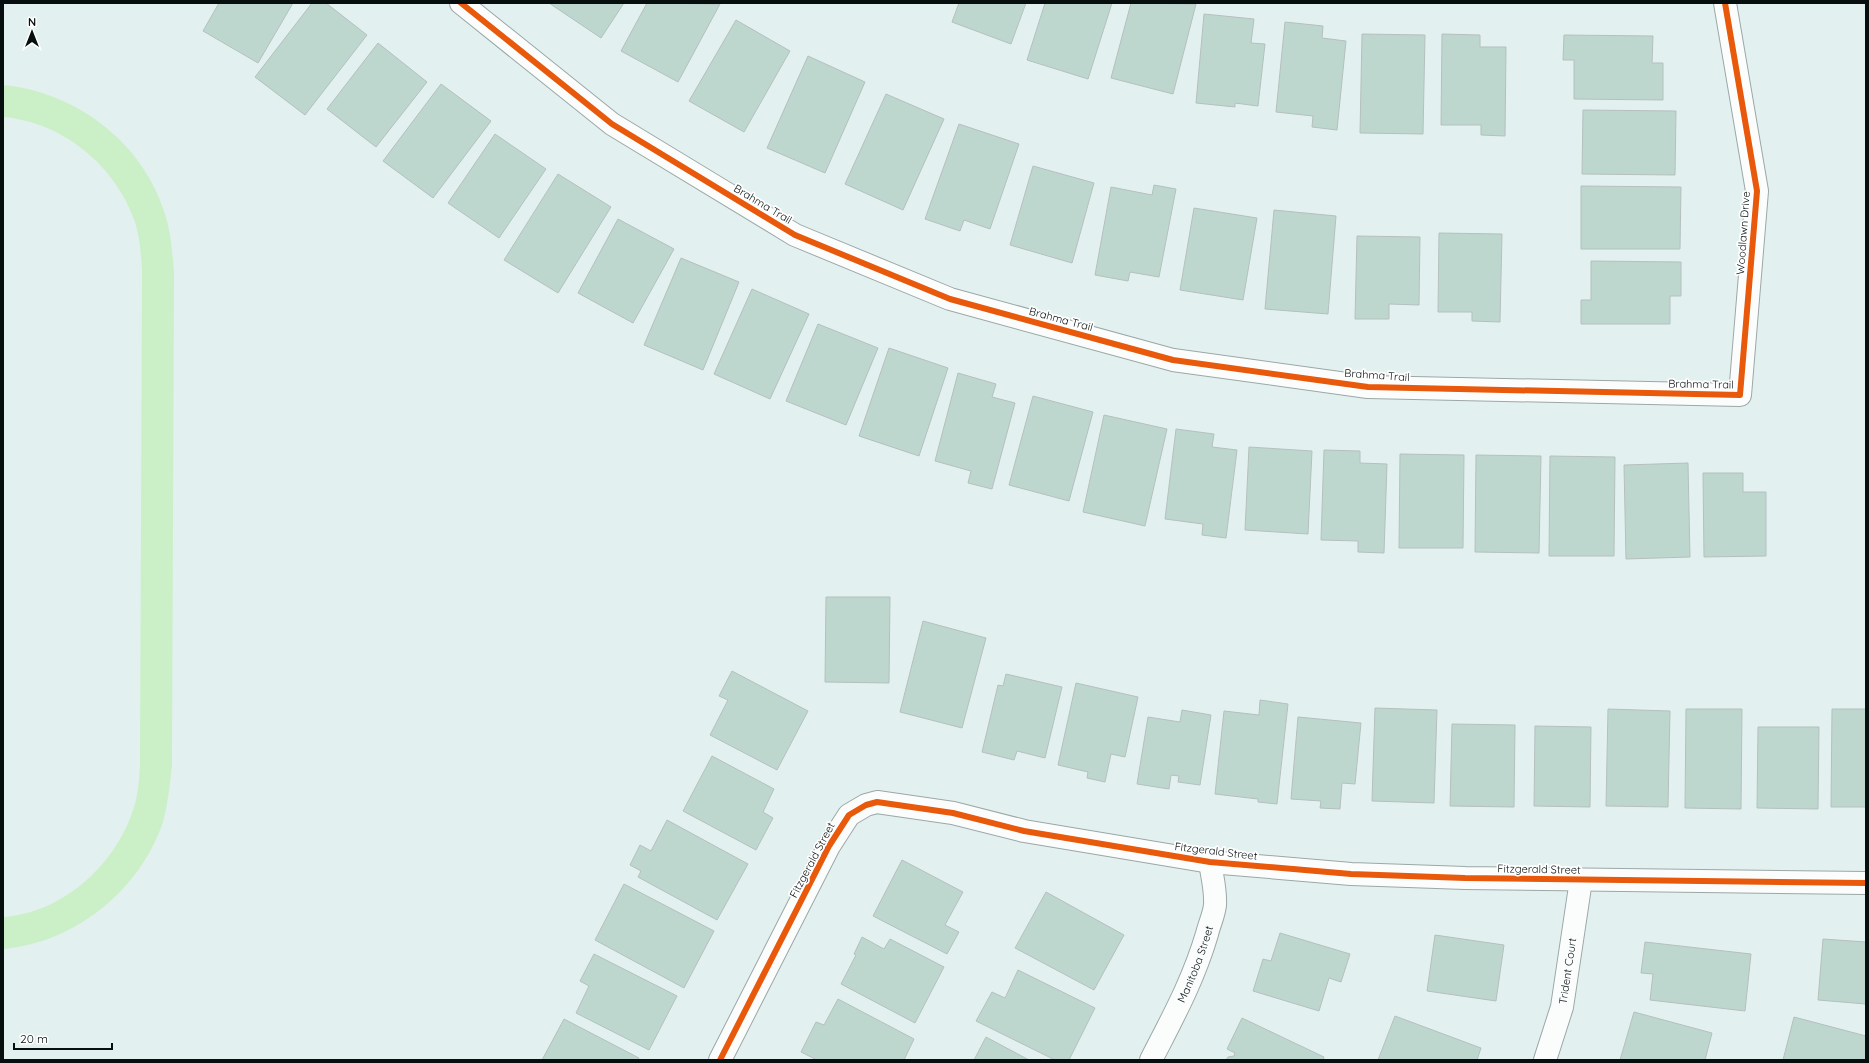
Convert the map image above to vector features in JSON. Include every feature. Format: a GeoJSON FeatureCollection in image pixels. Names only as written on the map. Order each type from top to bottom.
{"type":"FeatureCollection","features":[{"type":"Feature","properties":{"kind":"street","name":"Brahma Trail"},"geometry":{"type":"LineString","coordinates":[[461,3],[612,124],[795,235],[950,298],[1172,360],[1368,387],[1740,394]]}},
{"type":"Feature","properties":{"kind":"street","name":"Woodlawn Drive"},"geometry":{"type":"LineString","coordinates":[[1725,3],[1757,191],[1740,394]]}},
{"type":"Feature","properties":{"kind":"street","name":"Fitzgerald Street"},"geometry":{"type":"LineString","coordinates":[[720,1060],[829,846],[850,815],[866,805],[877,802],[931,809],[1024,831],[1210,862],[1351,874],[1581,880],[1866,883]]}},
{"type":"Feature","properties":{"kind":"street","name":"Manitoba Street"},"geometry":{"type":"LineString","coordinates":[[1152,1060],[1197,966],[1213,912],[1215,896],[1210,862]]}},
{"type":"Feature","properties":{"kind":"street","name":"Trident Court"},"geometry":{"type":"LineString","coordinates":[[1545,1060],[1562,1007],[1581,880]]}},
{"type":"Feature","properties":{"kind":"green space"},"geometry":{"type":"Polygon","coordinates":[[[3,85],[30,90],[56,98],[81,110],[103,125],[123,143],[141,164],[155,188],[169,228],[174,271],[172,765],[168,801],[163,822],[152,847],[138,870],[121,890],[101,909],[79,924],[55,936],[30,945],[3,949],[3,917],[25,914],[45,907],[65,897],[82,884],[98,869],[112,851],[123,833],[132,813],[137,795],[140,765],[142,271],[141,252],[137,228],[126,202],[115,183],[101,165],[84,150],[66,138],[46,128],[25,121],[3,117],[3,85]]]}},
{"type":"Feature","properties":{"kind":"building"},"geometry":{"type":"Polygon","coordinates":[[[219,3],[293,3],[258,63],[203,31],[219,3]]]}},
{"type":"Feature","properties":{"kind":"building"},"geometry":{"type":"Polygon","coordinates":[[[312,3],[326,3],[367,35],[305,115],[255,77],[312,3]]]}},
{"type":"Feature","properties":{"kind":"building"},"geometry":{"type":"Polygon","coordinates":[[[549,3],[624,3],[601,38],[549,3]]]}},
{"type":"Feature","properties":{"kind":"building"},"geometry":{"type":"Polygon","coordinates":[[[647,3],[720,4],[678,82],[621,51],[647,3]]]}},
{"type":"Feature","properties":{"kind":"building"},"geometry":{"type":"Polygon","coordinates":[[[959,3],[1026,3],[1011,44],[952,22],[959,3]]]}},
{"type":"Feature","properties":{"kind":"building"},"geometry":{"type":"Polygon","coordinates":[[[1045,3],[1112,3],[1088,79],[1027,60],[1045,3]]]}},
{"type":"Feature","properties":{"kind":"building"},"geometry":{"type":"Polygon","coordinates":[[[1131,3],[1196,4],[1173,94],[1111,78],[1131,3]]]}},
{"type":"Feature","properties":{"kind":"building"},"geometry":{"type":"Polygon","coordinates":[[[1204,14],[1254,19],[1251,43],[1265,44],[1258,106],[1235,103],[1235,107],[1196,103],[1204,14]]]}},
{"type":"Feature","properties":{"kind":"building"},"geometry":{"type":"Polygon","coordinates":[[[736,20],[790,51],[744,132],[689,101],[736,20]]]}},
{"type":"Feature","properties":{"kind":"building"},"geometry":{"type":"Polygon","coordinates":[[[1285,22],[1323,26],[1322,38],[1346,41],[1337,130],[1312,127],[1313,116],[1276,112],[1285,22]]]}},
{"type":"Feature","properties":{"kind":"building"},"geometry":{"type":"Polygon","coordinates":[[[1362,34],[1425,35],[1423,134],[1360,133],[1362,34]]]}},
{"type":"Feature","properties":{"kind":"building"},"geometry":{"type":"Polygon","coordinates":[[[1442,34],[1480,35],[1480,47],[1506,47],[1505,136],[1481,135],[1481,125],[1441,125],[1442,34]]]}},
{"type":"Feature","properties":{"kind":"building"},"geometry":{"type":"Polygon","coordinates":[[[1564,35],[1653,36],[1652,63],[1663,63],[1663,100],[1574,99],[1574,60],[1563,60],[1564,35]]]}},
{"type":"Feature","properties":{"kind":"building"},"geometry":{"type":"Polygon","coordinates":[[[378,43],[427,82],[376,147],[327,109],[378,43]]]}},
{"type":"Feature","properties":{"kind":"building"},"geometry":{"type":"Polygon","coordinates":[[[808,56],[865,82],[825,173],[767,148],[808,56]]]}},
{"type":"Feature","properties":{"kind":"building"},"geometry":{"type":"Polygon","coordinates":[[[441,84],[491,121],[433,198],[383,161],[441,84]]]}},
{"type":"Feature","properties":{"kind":"building"},"geometry":{"type":"Polygon","coordinates":[[[886,94],[944,119],[903,210],[845,184],[886,94]]]}},
{"type":"Feature","properties":{"kind":"building"},"geometry":{"type":"Polygon","coordinates":[[[1583,110],[1676,111],[1675,175],[1582,174],[1583,110]]]}},
{"type":"Feature","properties":{"kind":"building"},"geometry":{"type":"Polygon","coordinates":[[[959,124],[1019,144],[990,229],[964,220],[960,231],[925,219],[959,124]]]}},
{"type":"Feature","properties":{"kind":"building"},"geometry":{"type":"Polygon","coordinates":[[[495,134],[546,169],[499,238],[448,203],[495,134]]]}},
{"type":"Feature","properties":{"kind":"building"},"geometry":{"type":"Polygon","coordinates":[[[1033,166],[1094,183],[1072,263],[1010,245],[1033,166]]]}},
{"type":"Feature","properties":{"kind":"building"},"geometry":{"type":"Polygon","coordinates":[[[558,174],[611,207],[558,293],[504,260],[558,174]]]}},
{"type":"Feature","properties":{"kind":"building"},"geometry":{"type":"Polygon","coordinates":[[[1154,185],[1176,189],[1159,277],[1130,272],[1128,281],[1095,275],[1111,187],[1152,195],[1154,185]]]}},
{"type":"Feature","properties":{"kind":"building"},"geometry":{"type":"Polygon","coordinates":[[[1581,186],[1681,187],[1680,249],[1581,249],[1581,186]]]}},
{"type":"Feature","properties":{"kind":"building"},"geometry":{"type":"Polygon","coordinates":[[[1194,208],[1257,218],[1243,300],[1180,290],[1194,208]]]}},
{"type":"Feature","properties":{"kind":"building"},"geometry":{"type":"Polygon","coordinates":[[[1274,210],[1336,216],[1328,314],[1265,309],[1274,210]]]}},
{"type":"Feature","properties":{"kind":"building"},"geometry":{"type":"Polygon","coordinates":[[[618,219],[674,249],[633,323],[578,293],[618,219]]]}},
{"type":"Feature","properties":{"kind":"building"},"geometry":{"type":"Polygon","coordinates":[[[1439,233],[1502,234],[1500,322],[1472,321],[1472,312],[1438,312],[1439,233]]]}},
{"type":"Feature","properties":{"kind":"building"},"geometry":{"type":"Polygon","coordinates":[[[1357,236],[1420,237],[1419,305],[1389,304],[1389,319],[1355,319],[1357,236]]]}},
{"type":"Feature","properties":{"kind":"building"},"geometry":{"type":"Polygon","coordinates":[[[681,258],[739,282],[703,370],[644,345],[681,258]]]}},
{"type":"Feature","properties":{"kind":"building"},"geometry":{"type":"Polygon","coordinates":[[[1591,261],[1681,262],[1681,296],[1670,296],[1670,324],[1581,324],[1581,300],[1591,300],[1591,261]]]}},
{"type":"Feature","properties":{"kind":"building"},"geometry":{"type":"Polygon","coordinates":[[[752,289],[809,314],[770,399],[714,374],[752,289]]]}},
{"type":"Feature","properties":{"kind":"building"},"geometry":{"type":"Polygon","coordinates":[[[818,324],[878,348],[846,425],[786,401],[818,324]]]}},
{"type":"Feature","properties":{"kind":"building"},"geometry":{"type":"Polygon","coordinates":[[[889,348],[948,368],[919,456],[859,436],[889,348]]]}},
{"type":"Feature","properties":{"kind":"building"},"geometry":{"type":"Polygon","coordinates":[[[958,373],[996,384],[992,397],[1015,403],[992,489],[968,483],[971,471],[935,461],[958,373]]]}},
{"type":"Feature","properties":{"kind":"building"},"geometry":{"type":"Polygon","coordinates":[[[1033,396],[1093,412],[1069,501],[1009,485],[1033,396]]]}},
{"type":"Feature","properties":{"kind":"building"},"geometry":{"type":"Polygon","coordinates":[[[1104,415],[1167,429],[1145,526],[1083,512],[1104,415]]]}},
{"type":"Feature","properties":{"kind":"building"},"geometry":{"type":"Polygon","coordinates":[[[1176,429],[1214,434],[1212,447],[1237,450],[1226,538],[1202,535],[1203,524],[1165,519],[1176,429]]]}},
{"type":"Feature","properties":{"kind":"building"},"geometry":{"type":"Polygon","coordinates":[[[1249,447],[1312,451],[1308,534],[1245,530],[1249,447]]]}},
{"type":"Feature","properties":{"kind":"building"},"geometry":{"type":"Polygon","coordinates":[[[1324,450],[1360,451],[1360,463],[1387,464],[1384,553],[1358,552],[1358,541],[1321,540],[1324,450]]]}},
{"type":"Feature","properties":{"kind":"building"},"geometry":{"type":"Polygon","coordinates":[[[1400,454],[1464,455],[1463,548],[1399,548],[1400,454]]]}},
{"type":"Feature","properties":{"kind":"building"},"geometry":{"type":"Polygon","coordinates":[[[1476,455],[1541,456],[1539,553],[1475,552],[1476,455]]]}},
{"type":"Feature","properties":{"kind":"building"},"geometry":{"type":"Polygon","coordinates":[[[1550,456],[1615,457],[1614,556],[1549,556],[1550,456]]]}},
{"type":"Feature","properties":{"kind":"building"},"geometry":{"type":"Polygon","coordinates":[[[1688,463],[1690,557],[1626,559],[1624,465],[1688,463]]]}},
{"type":"Feature","properties":{"kind":"building"},"geometry":{"type":"Polygon","coordinates":[[[1703,473],[1743,473],[1743,492],[1766,492],[1766,556],[1704,557],[1703,473]]]}},
{"type":"Feature","properties":{"kind":"building"},"geometry":{"type":"Polygon","coordinates":[[[826,597],[890,597],[889,683],[825,682],[826,597]]]}},
{"type":"Feature","properties":{"kind":"building"},"geometry":{"type":"Polygon","coordinates":[[[923,621],[986,638],[962,728],[900,712],[923,621]]]}},
{"type":"Feature","properties":{"kind":"building"},"geometry":{"type":"Polygon","coordinates":[[[732,671],[808,711],[777,770],[710,735],[728,700],[719,696],[732,671]]]}},
{"type":"Feature","properties":{"kind":"building"},"geometry":{"type":"Polygon","coordinates":[[[1006,674],[1062,687],[1045,758],[1017,751],[1014,760],[982,752],[998,685],[1003,686],[1006,674]]]}},
{"type":"Feature","properties":{"kind":"building"},"geometry":{"type":"Polygon","coordinates":[[[1076,683],[1138,697],[1125,757],[1111,754],[1105,782],[1087,778],[1088,772],[1058,765],[1076,683]]]}},
{"type":"Feature","properties":{"kind":"building"},"geometry":{"type":"Polygon","coordinates":[[[1260,700],[1288,704],[1277,804],[1258,802],[1258,799],[1215,794],[1224,711],[1259,715],[1260,700]]]}},
{"type":"Feature","properties":{"kind":"building"},"geometry":{"type":"Polygon","coordinates":[[[1375,708],[1437,710],[1434,803],[1372,801],[1375,708]]]}},
{"type":"Feature","properties":{"kind":"building"},"geometry":{"type":"Polygon","coordinates":[[[1608,709],[1670,711],[1668,807],[1606,806],[1608,709]]]}},
{"type":"Feature","properties":{"kind":"building"},"geometry":{"type":"Polygon","coordinates":[[[1686,709],[1742,709],[1741,809],[1685,808],[1686,709]]]}},
{"type":"Feature","properties":{"kind":"building"},"geometry":{"type":"Polygon","coordinates":[[[1832,709],[1866,709],[1866,807],[1831,807],[1832,709]]]}},
{"type":"Feature","properties":{"kind":"building"},"geometry":{"type":"Polygon","coordinates":[[[1182,710],[1211,715],[1200,785],[1178,782],[1179,776],[1171,775],[1169,789],[1137,784],[1148,717],[1180,722],[1182,710]]]}},
{"type":"Feature","properties":{"kind":"building"},"geometry":{"type":"Polygon","coordinates":[[[1298,717],[1361,723],[1355,784],[1342,783],[1340,809],[1320,808],[1321,801],[1291,799],[1298,717]]]}},
{"type":"Feature","properties":{"kind":"building"},"geometry":{"type":"Polygon","coordinates":[[[1452,724],[1515,725],[1514,807],[1450,806],[1452,724]]]}},
{"type":"Feature","properties":{"kind":"building"},"geometry":{"type":"Polygon","coordinates":[[[1535,726],[1591,727],[1590,807],[1534,806],[1535,726]]]}},
{"type":"Feature","properties":{"kind":"building"},"geometry":{"type":"Polygon","coordinates":[[[1758,727],[1819,727],[1818,809],[1757,808],[1758,727]]]}},
{"type":"Feature","properties":{"kind":"building"},"geometry":{"type":"Polygon","coordinates":[[[712,756],[774,789],[763,812],[773,818],[756,850],[683,811],[712,756]]]}},
{"type":"Feature","properties":{"kind":"building"},"geometry":{"type":"Polygon","coordinates":[[[667,820],[748,864],[717,920],[638,877],[641,871],[630,865],[640,845],[651,851],[667,820]]]}},
{"type":"Feature","properties":{"kind":"building"},"geometry":{"type":"Polygon","coordinates":[[[902,860],[963,892],[945,925],[959,932],[947,954],[873,916],[902,860]]]}},
{"type":"Feature","properties":{"kind":"building"},"geometry":{"type":"Polygon","coordinates":[[[624,884],[714,931],[684,988],[595,940],[624,884]]]}},
{"type":"Feature","properties":{"kind":"building"},"geometry":{"type":"Polygon","coordinates":[[[1046,892],[1124,935],[1094,990],[1015,948],[1046,892]]]}},
{"type":"Feature","properties":{"kind":"building"},"geometry":{"type":"Polygon","coordinates":[[[1280,933],[1350,954],[1341,982],[1329,978],[1319,1011],[1253,991],[1263,959],[1271,961],[1280,933]]]}},
{"type":"Feature","properties":{"kind":"building"},"geometry":{"type":"Polygon","coordinates":[[[1435,935],[1504,945],[1496,1001],[1427,991],[1435,935]]]}},
{"type":"Feature","properties":{"kind":"building"},"geometry":{"type":"Polygon","coordinates":[[[862,937],[884,949],[890,939],[944,967],[915,1023],[841,984],[856,955],[854,954],[862,937]]]}},
{"type":"Feature","properties":{"kind":"building"},"geometry":{"type":"Polygon","coordinates":[[[1823,939],[1866,942],[1866,1004],[1818,1000],[1823,939]]]}},
{"type":"Feature","properties":{"kind":"building"},"geometry":{"type":"Polygon","coordinates":[[[1645,942],[1751,954],[1745,1011],[1650,1000],[1653,974],[1641,973],[1645,942]]]}},
{"type":"Feature","properties":{"kind":"building"},"geometry":{"type":"Polygon","coordinates":[[[594,954],[677,996],[649,1050],[576,1013],[589,986],[580,981],[594,954]]]}},
{"type":"Feature","properties":{"kind":"building"},"geometry":{"type":"Polygon","coordinates":[[[1018,970],[1095,1008],[1069,1060],[1055,1060],[976,1021],[992,992],[1005,998],[1018,970]]]}},
{"type":"Feature","properties":{"kind":"building"},"geometry":{"type":"Polygon","coordinates":[[[838,999],[914,1039],[904,1060],[817,1060],[801,1052],[816,1022],[824,1025],[838,999]]]}},
{"type":"Feature","properties":{"kind":"building"},"geometry":{"type":"Polygon","coordinates":[[[1634,1012],[1712,1033],[1705,1060],[1620,1060],[1634,1012]]]}},
{"type":"Feature","properties":{"kind":"building"},"geometry":{"type":"Polygon","coordinates":[[[1395,1016],[1481,1048],[1477,1060],[1378,1060],[1395,1016]]]}},
{"type":"Feature","properties":{"kind":"building"},"geometry":{"type":"Polygon","coordinates":[[[1794,1017],[1866,1036],[1866,1060],[1783,1060],[1794,1017]]]}},
{"type":"Feature","properties":{"kind":"building"},"geometry":{"type":"Polygon","coordinates":[[[1242,1018],[1324,1057],[1323,1060],[1226,1060],[1228,1057],[1234,1056],[1235,1053],[1227,1049],[1242,1018]]]}},
{"type":"Feature","properties":{"kind":"building"},"geometry":{"type":"Polygon","coordinates":[[[564,1019],[639,1058],[638,1060],[542,1060],[564,1019]]]}},
{"type":"Feature","properties":{"kind":"building"},"geometry":{"type":"Polygon","coordinates":[[[986,1037],[1029,1060],[974,1060],[986,1037]]]}},
{"type":"Feature","properties":{"kind":"cycle path"},"geometry":{"type":"LineString","coordinates":[[461,3],[612,124],[795,235],[950,299],[1173,360],[1368,387],[1740,395],[1757,191],[1725,3]]}},
{"type":"Feature","properties":{"kind":"cycle path"},"geometry":{"type":"LineString","coordinates":[[720,1060],[829,846],[849,815],[866,805],[877,802],[953,813],[1024,831],[1210,862],[1351,874],[1465,878],[1866,883]]}}]}
